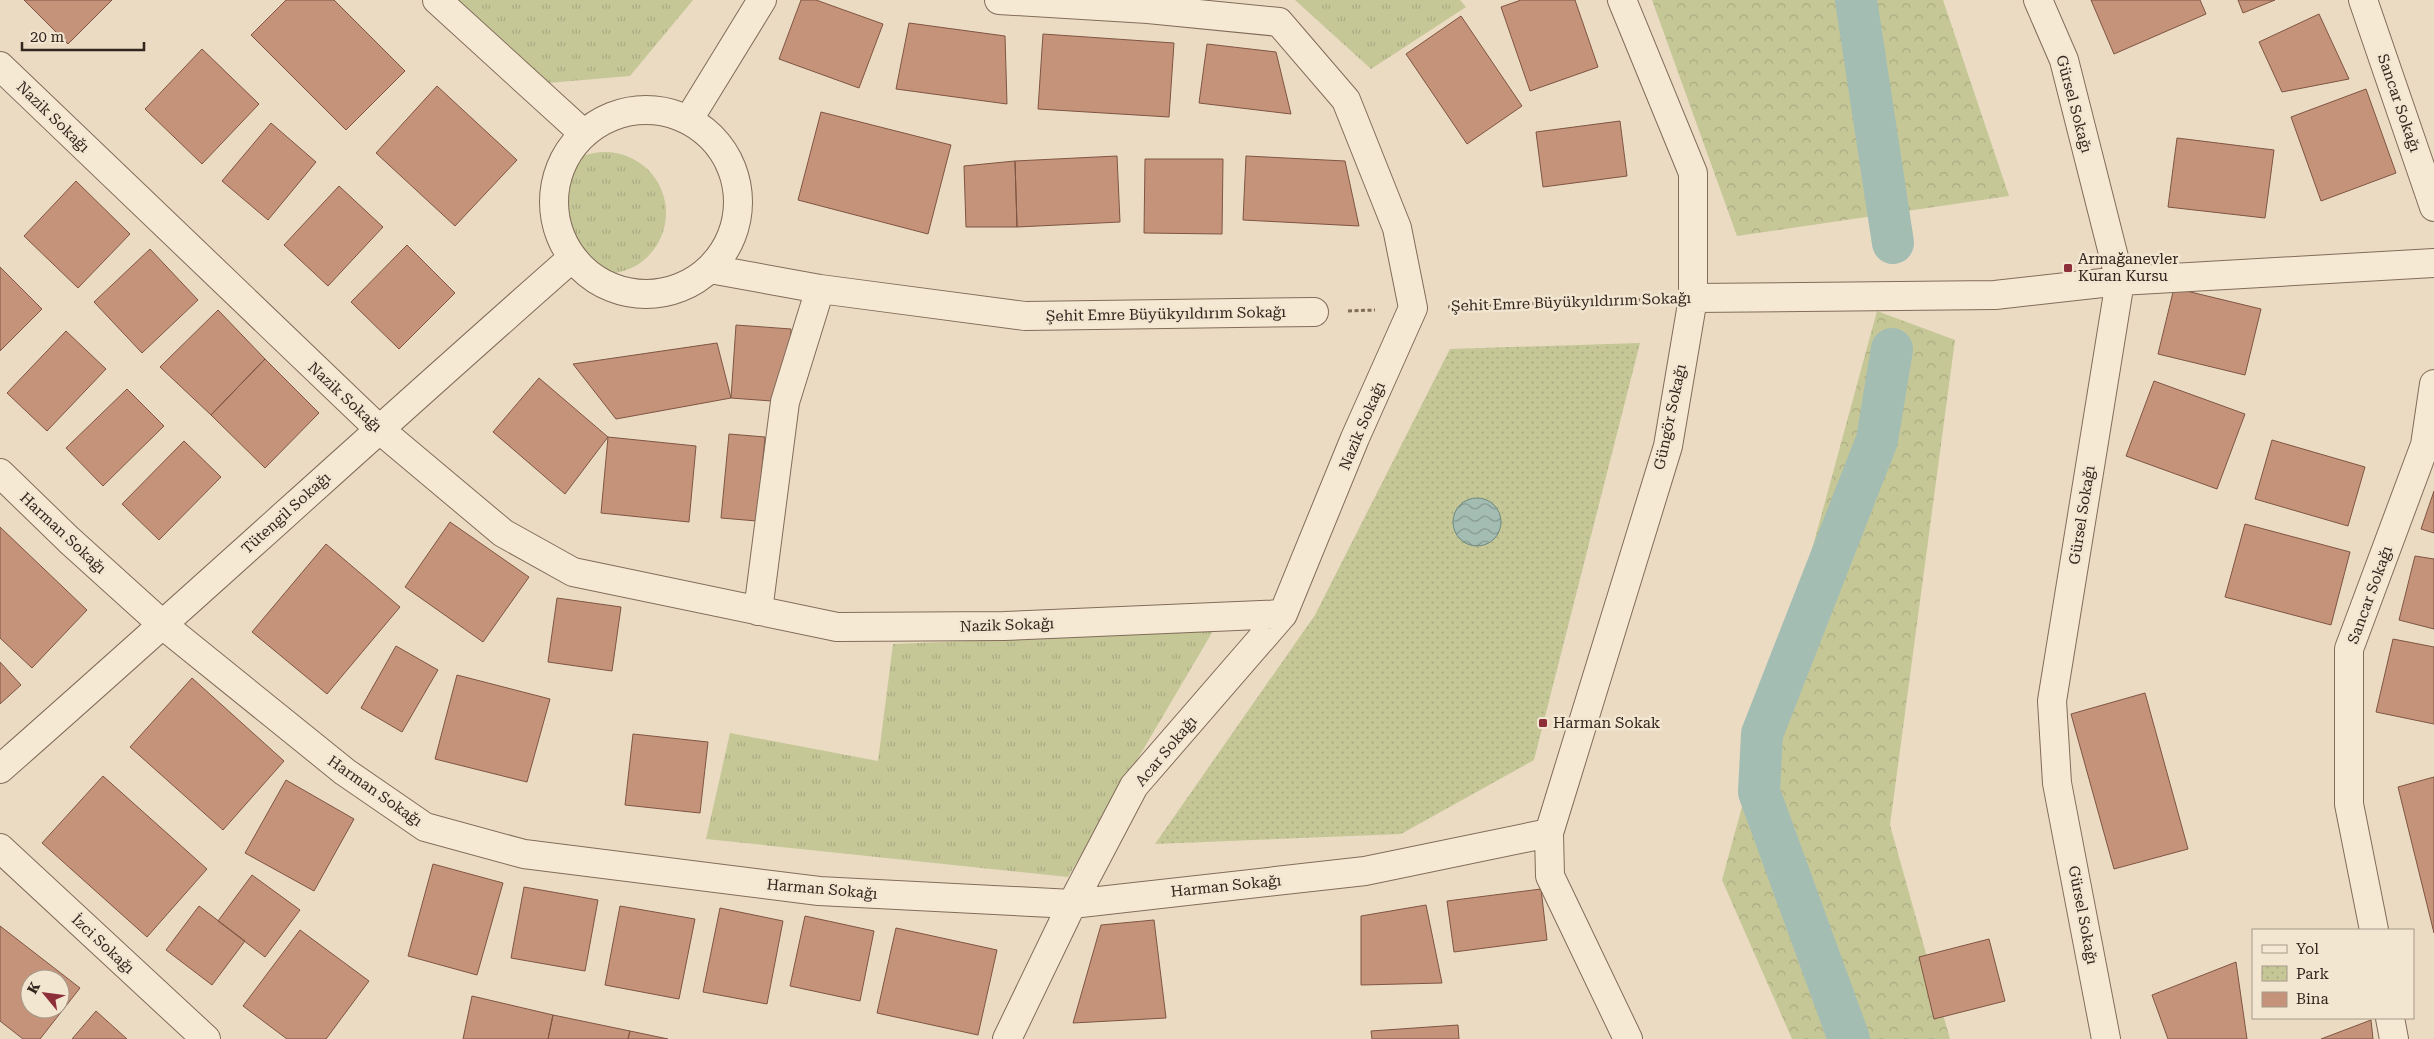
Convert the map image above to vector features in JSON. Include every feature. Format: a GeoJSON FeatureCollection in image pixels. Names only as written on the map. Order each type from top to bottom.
{"type":"FeatureCollection","features":[{"type":"Feature","properties":{"kind":"street"},"geometry":{"type":"LineString","coordinates":[[437,0],[584,134]]}},
{"type":"Feature","properties":{"kind":"street"},"geometry":{"type":"LineString","coordinates":[[689,119],[762,0]]}},
{"type":"Feature","properties":{"kind":"street"},"geometry":{"type":"LineString","coordinates":[[999,0],[1148,10],[1279,22],[1346,100],[1397,228],[1413,308]]}},
{"type":"Feature","properties":{"kind":"street","name":"Güngör Sokağı"},"geometry":{"type":"LineString","coordinates":[[1549,832],[1668,446],[1692,298],[1693,173],[1622,0]]}},
{"type":"Feature","properties":{"kind":"street","name":"Gürsel Sokağı"},"geometry":{"type":"LineString","coordinates":[[2038,0],[2064,60],[2120,281],[2052,701],[2057,783],[2106,1039]]}},
{"type":"Feature","properties":{"kind":"street","name":"Sancar Sokağı"},"geometry":{"type":"LineString","coordinates":[[2363,0],[2434,207]]}},
{"type":"Feature","properties":{"kind":"street","name":"Nazik Sokağı"},"geometry":{"type":"LineString","coordinates":[[0,66],[379,429],[503,533],[573,572],[836,627],[1004,626],[1283,614],[1355,438],[1413,308]]}},
{"type":"Feature","properties":{"kind":"street"},"geometry":{"type":"LineString","coordinates":[[658,110],[689,119],[724,150],[737,180],[738,212],[729,243],[710,269],[689,284],[658,294],[626,292],[597,280],[572,258],[556,222],[554,190],[564,159],[584,134],[626,111],[658,110]]}},
{"type":"Feature","properties":{"kind":"street","name":"Tütengil Sokağı"},"geometry":{"type":"LineString","coordinates":[[0,769],[572,258]]}},
{"type":"Feature","properties":{"kind":"street","name":"Şehit Emre Büyükyıldırım Sokağı"},"geometry":{"type":"LineString","coordinates":[[1692,298],[1995,295],[2120,281],[2434,263]]}},
{"type":"Feature","properties":{"kind":"street","name":"Şehit Emre Büyükyıldırım Sokağı"},"geometry":{"type":"LineString","coordinates":[[710,269],[820,289],[1025,316],[1314,312]]}},
{"type":"Feature","properties":{"kind":"street"},"geometry":{"type":"LineString","coordinates":[[758,611],[785,402],[820,289]]}},
{"type":"Feature","properties":{"kind":"street","name":"Sancar Sokağı"},"geometry":{"type":"LineString","coordinates":[[2374,929],[2350,804],[2349,649],[2425,445],[2434,384]]}},
{"type":"Feature","properties":{"kind":"street","name":"Harman Sokağı"},"geometry":{"type":"LineString","coordinates":[[0,473],[69,540],[163,625],[346,772],[425,827],[524,854],[819,892],[1072,904],[1365,871],[1549,832]]}},
{"type":"Feature","properties":{"kind":"street","name":"Acar Sokağı"},"geometry":{"type":"LineString","coordinates":[[1008,1039],[1072,904],[1134,786],[1283,614]]}},
{"type":"Feature","properties":{"kind":"street"},"geometry":{"type":"LineString","coordinates":[[1549,832],[1550,876],[1628,1039]]}},
{"type":"Feature","properties":{"kind":"street","name":"İzci Sokağı"},"geometry":{"type":"LineString","coordinates":[[0,848],[206,1039]]}},
{"type":"Feature","properties":{"kind":"street"},"geometry":{"type":"LineString","coordinates":[[2390,1019],[2394,1039]]}},
{"type":"Feature","properties":{"kind":"path","name":"Şehit Emre Büyükyıldırım Sokağı"},"geometry":{"type":"LineString","coordinates":[[1314,312],[1692,298]]}},
{"type":"Feature","properties":{"kind":"green space"},"geometry":{"type":"Polygon","coordinates":[[[430,0],[693,0],[630,76],[524,85],[430,0]]]}},
{"type":"Feature","properties":{"kind":"green space"},"geometry":{"type":"Polygon","coordinates":[[[1295,0],[1460,0],[1466,7],[1371,69],[1295,0]]]}},
{"type":"Feature","properties":{"kind":"green space"},"geometry":{"type":"Polygon","coordinates":[[[1652,0],[1943,0],[2009,196],[1737,236],[1652,0]]]}},
{"type":"Feature","properties":{"kind":"green space"},"geometry":{"type":"Polygon","coordinates":[[[605,152],[628,156],[648,170],[662,190],[666,213],[662,236],[648,256],[628,270],[605,274],[582,270],[562,256],[548,236],[544,213],[548,190],[562,170],[582,156],[605,152]]]}},
{"type":"Feature","properties":{"kind":"green space"},"geometry":{"type":"Polygon","coordinates":[[[1877,311],[1955,340],[1890,825],[1950,1039],[1792,1039],[1722,880],[1877,311]]]}},
{"type":"Feature","properties":{"kind":"green space"},"geometry":{"type":"Polygon","coordinates":[[[1640,343],[1534,760],[1401,834],[1155,844],[1315,615],[1450,349],[1640,343]]]}},
{"type":"Feature","properties":{"kind":"green space"},"geometry":{"type":"Polygon","coordinates":[[[1213,631],[1068,877],[706,839],[730,733],[878,761],[893,644],[1213,631]]]}},
{"type":"Feature","properties":{"kind":"water"},"geometry":{"type":"Polygon","coordinates":[[[1472,498],[1482,498],[1491,502],[1497,508],[1501,522],[1497,536],[1491,542],[1482,546],[1472,546],[1463,542],[1457,536],[1453,527],[1453,517],[1457,508],[1463,502],[1472,498]]]}},
{"type":"Feature","properties":{"kind":"building"},"geometry":{"type":"Polygon","coordinates":[[[24,0],[112,0],[68,44],[24,0]]]}},
{"type":"Feature","properties":{"kind":"building"},"geometry":{"type":"Polygon","coordinates":[[[286,0],[334,0],[405,71],[346,130],[251,35],[286,0]]]}},
{"type":"Feature","properties":{"kind":"building"},"geometry":{"type":"Polygon","coordinates":[[[801,0],[816,0],[883,24],[859,88],[779,59],[801,0]]]}},
{"type":"Feature","properties":{"kind":"building"},"geometry":{"type":"Polygon","coordinates":[[[1521,0],[1575,0],[1598,67],[1530,91],[1501,7],[1521,0]]]}},
{"type":"Feature","properties":{"kind":"building"},"geometry":{"type":"Polygon","coordinates":[[[2091,0],[2200,0],[2206,14],[2114,54],[2091,0]]]}},
{"type":"Feature","properties":{"kind":"building"},"geometry":{"type":"Polygon","coordinates":[[[2238,0],[2275,0],[2243,13],[2238,0]]]}},
{"type":"Feature","properties":{"kind":"building"},"geometry":{"type":"Polygon","coordinates":[[[2319,14],[2349,79],[2282,92],[2259,42],[2319,14]]]}},
{"type":"Feature","properties":{"kind":"building"},"geometry":{"type":"Polygon","coordinates":[[[1461,16],[1522,106],[1467,144],[1406,54],[1461,16]]]}},
{"type":"Feature","properties":{"kind":"building"},"geometry":{"type":"Polygon","coordinates":[[[909,23],[1005,36],[1007,104],[896,89],[909,23]]]}},
{"type":"Feature","properties":{"kind":"building"},"geometry":{"type":"Polygon","coordinates":[[[1043,34],[1174,43],[1169,117],[1038,109],[1043,34]]]}},
{"type":"Feature","properties":{"kind":"building"},"geometry":{"type":"Polygon","coordinates":[[[1207,44],[1276,52],[1291,114],[1199,103],[1207,44]]]}},
{"type":"Feature","properties":{"kind":"building"},"geometry":{"type":"Polygon","coordinates":[[[202,49],[259,104],[202,164],[145,109],[202,49]]]}},
{"type":"Feature","properties":{"kind":"building"},"geometry":{"type":"Polygon","coordinates":[[[437,86],[517,160],[455,226],[376,153],[437,86]]]}},
{"type":"Feature","properties":{"kind":"building"},"geometry":{"type":"Polygon","coordinates":[[[2366,89],[2396,173],[2321,201],[2291,117],[2366,89]]]}},
{"type":"Feature","properties":{"kind":"building"},"geometry":{"type":"Polygon","coordinates":[[[821,112],[951,145],[928,234],[798,200],[821,112]]]}},
{"type":"Feature","properties":{"kind":"building"},"geometry":{"type":"Polygon","coordinates":[[[1620,121],[1627,176],[1543,187],[1536,132],[1620,121]]]}},
{"type":"Feature","properties":{"kind":"building"},"geometry":{"type":"Polygon","coordinates":[[[271,123],[316,162],[268,220],[222,181],[271,123]]]}},
{"type":"Feature","properties":{"kind":"building"},"geometry":{"type":"Polygon","coordinates":[[[2177,138],[2274,150],[2265,218],[2168,207],[2177,138]]]}},
{"type":"Feature","properties":{"kind":"building"},"geometry":{"type":"Polygon","coordinates":[[[1117,156],[1120,222],[1017,227],[1015,161],[1117,156]]]}},
{"type":"Feature","properties":{"kind":"building"},"geometry":{"type":"Polygon","coordinates":[[[1246,156],[1345,161],[1359,226],[1243,220],[1246,156]]]}},
{"type":"Feature","properties":{"kind":"building"},"geometry":{"type":"Polygon","coordinates":[[[1145,159],[1223,159],[1222,234],[1144,233],[1145,159]]]}},
{"type":"Feature","properties":{"kind":"building"},"geometry":{"type":"Polygon","coordinates":[[[1015,161],[1017,227],[966,227],[964,166],[1015,161]]]}},
{"type":"Feature","properties":{"kind":"building"},"geometry":{"type":"Polygon","coordinates":[[[76,181],[130,234],[78,288],[24,236],[76,181]]]}},
{"type":"Feature","properties":{"kind":"building"},"geometry":{"type":"Polygon","coordinates":[[[339,186],[383,227],[328,286],[284,245],[339,186]]]}},
{"type":"Feature","properties":{"kind":"building"},"geometry":{"type":"Polygon","coordinates":[[[407,245],[455,293],[399,349],[351,302],[407,245]]]}},
{"type":"Feature","properties":{"kind":"building"},"geometry":{"type":"Polygon","coordinates":[[[150,249],[198,300],[142,353],[94,302],[150,249]]]}},
{"type":"Feature","properties":{"kind":"building"},"geometry":{"type":"Polygon","coordinates":[[[0,267],[42,309],[0,351],[0,267]]]}},
{"type":"Feature","properties":{"kind":"building"},"geometry":{"type":"Polygon","coordinates":[[[2174,288],[2261,309],[2245,375],[2158,354],[2174,288]]]}},
{"type":"Feature","properties":{"kind":"building"},"geometry":{"type":"Polygon","coordinates":[[[218,310],[265,359],[211,415],[160,367],[218,310]]]}},
{"type":"Feature","properties":{"kind":"building"},"geometry":{"type":"Polygon","coordinates":[[[736,325],[791,329],[785,402],[731,398],[736,325]]]}},
{"type":"Feature","properties":{"kind":"building"},"geometry":{"type":"Polygon","coordinates":[[[66,331],[106,369],[47,431],[7,393],[66,331]]]}},
{"type":"Feature","properties":{"kind":"building"},"geometry":{"type":"Polygon","coordinates":[[[717,343],[731,398],[616,419],[573,364],[717,343]]]}},
{"type":"Feature","properties":{"kind":"building"},"geometry":{"type":"Polygon","coordinates":[[[265,359],[319,413],[265,468],[211,415],[265,359]]]}},
{"type":"Feature","properties":{"kind":"building"},"geometry":{"type":"Polygon","coordinates":[[[539,378],[608,437],[565,494],[493,432],[539,378]]]}},
{"type":"Feature","properties":{"kind":"building"},"geometry":{"type":"Polygon","coordinates":[[[2154,381],[2245,414],[2217,489],[2126,456],[2154,381]]]}},
{"type":"Feature","properties":{"kind":"building"},"geometry":{"type":"Polygon","coordinates":[[[127,389],[164,426],[103,486],[66,448],[127,389]]]}},
{"type":"Feature","properties":{"kind":"building"},"geometry":{"type":"Polygon","coordinates":[[[729,434],[765,437],[757,521],[721,518],[729,434]]]}},
{"type":"Feature","properties":{"kind":"building"},"geometry":{"type":"Polygon","coordinates":[[[608,437],[696,446],[689,522],[601,513],[608,437]]]}},
{"type":"Feature","properties":{"kind":"building"},"geometry":{"type":"Polygon","coordinates":[[[2272,440],[2365,467],[2348,526],[2255,499],[2272,440]]]}},
{"type":"Feature","properties":{"kind":"building"},"geometry":{"type":"Polygon","coordinates":[[[184,441],[221,477],[159,540],[122,504],[184,441]]]}},
{"type":"Feature","properties":{"kind":"building"},"geometry":{"type":"Polygon","coordinates":[[[2434,491],[2434,533],[2421,529],[2434,491]]]}},
{"type":"Feature","properties":{"kind":"building"},"geometry":{"type":"Polygon","coordinates":[[[450,522],[529,577],[483,642],[405,587],[450,522]]]}},
{"type":"Feature","properties":{"kind":"building"},"geometry":{"type":"Polygon","coordinates":[[[2245,524],[2350,552],[2331,625],[2225,597],[2245,524]]]}},
{"type":"Feature","properties":{"kind":"building"},"geometry":{"type":"Polygon","coordinates":[[[0,527],[87,610],[32,668],[0,638],[0,527]]]}},
{"type":"Feature","properties":{"kind":"building"},"geometry":{"type":"Polygon","coordinates":[[[326,544],[400,607],[327,694],[252,632],[326,544]]]}},
{"type":"Feature","properties":{"kind":"building"},"geometry":{"type":"Polygon","coordinates":[[[2415,556],[2434,559],[2434,629],[2399,620],[2415,556]]]}},
{"type":"Feature","properties":{"kind":"building"},"geometry":{"type":"Polygon","coordinates":[[[557,598],[621,607],[612,671],[548,662],[557,598]]]}},
{"type":"Feature","properties":{"kind":"building"},"geometry":{"type":"Polygon","coordinates":[[[2393,639],[2434,647],[2434,724],[2376,712],[2393,639]]]}},
{"type":"Feature","properties":{"kind":"building"},"geometry":{"type":"Polygon","coordinates":[[[396,646],[438,670],[402,732],[361,708],[396,646]]]}},
{"type":"Feature","properties":{"kind":"building"},"geometry":{"type":"Polygon","coordinates":[[[0,662],[21,685],[0,704],[0,662]]]}},
{"type":"Feature","properties":{"kind":"building"},"geometry":{"type":"Polygon","coordinates":[[[457,675],[550,699],[527,782],[435,759],[457,675]]]}},
{"type":"Feature","properties":{"kind":"building"},"geometry":{"type":"Polygon","coordinates":[[[192,678],[284,761],[223,830],[130,747],[192,678]]]}},
{"type":"Feature","properties":{"kind":"building"},"geometry":{"type":"Polygon","coordinates":[[[2145,693],[2188,849],[2114,869],[2071,714],[2145,693]]]}},
{"type":"Feature","properties":{"kind":"building"},"geometry":{"type":"Polygon","coordinates":[[[633,734],[708,742],[700,813],[625,805],[633,734]]]}},
{"type":"Feature","properties":{"kind":"building"},"geometry":{"type":"Polygon","coordinates":[[[103,776],[207,869],[147,937],[42,843],[103,776]]]}},
{"type":"Feature","properties":{"kind":"building"},"geometry":{"type":"Polygon","coordinates":[[[2434,777],[2434,933],[2398,787],[2434,777]]]}},
{"type":"Feature","properties":{"kind":"building"},"geometry":{"type":"Polygon","coordinates":[[[286,780],[354,819],[314,891],[245,853],[286,780]]]}},
{"type":"Feature","properties":{"kind":"building"},"geometry":{"type":"Polygon","coordinates":[[[433,864],[503,883],[477,975],[408,956],[433,864]]]}},
{"type":"Feature","properties":{"kind":"building"},"geometry":{"type":"Polygon","coordinates":[[[252,875],[300,910],[265,957],[218,921],[252,875]]]}},
{"type":"Feature","properties":{"kind":"building"},"geometry":{"type":"Polygon","coordinates":[[[524,887],[598,900],[585,971],[511,958],[524,887]]]}},
{"type":"Feature","properties":{"kind":"building"},"geometry":{"type":"Polygon","coordinates":[[[1541,889],[1547,940],[1454,952],[1447,901],[1541,889]]]}},
{"type":"Feature","properties":{"kind":"building"},"geometry":{"type":"Polygon","coordinates":[[[1426,905],[1442,983],[1361,985],[1361,916],[1426,905]]]}},
{"type":"Feature","properties":{"kind":"building"},"geometry":{"type":"Polygon","coordinates":[[[199,906],[245,941],[212,985],[166,950],[199,906]]]}},
{"type":"Feature","properties":{"kind":"building"},"geometry":{"type":"Polygon","coordinates":[[[620,906],[695,919],[679,999],[605,985],[620,906]]]}},
{"type":"Feature","properties":{"kind":"building"},"geometry":{"type":"Polygon","coordinates":[[[720,908],[783,921],[767,1004],[703,992],[720,908]]]}},
{"type":"Feature","properties":{"kind":"building"},"geometry":{"type":"Polygon","coordinates":[[[805,916],[874,931],[860,1001],[790,986],[805,916]]]}},
{"type":"Feature","properties":{"kind":"building"},"geometry":{"type":"Polygon","coordinates":[[[1154,920],[1166,1018],[1073,1023],[1101,925],[1154,920]]]}},
{"type":"Feature","properties":{"kind":"building"},"geometry":{"type":"Polygon","coordinates":[[[0,926],[55,969],[20,969],[20,1019],[56,1019],[40,1039],[23,1039],[0,1021],[0,926]]]}},
{"type":"Feature","properties":{"kind":"building"},"geometry":{"type":"Polygon","coordinates":[[[896,928],[997,950],[978,1035],[877,1013],[896,928]]]}},
{"type":"Feature","properties":{"kind":"building"},"geometry":{"type":"Polygon","coordinates":[[[300,930],[369,981],[326,1039],[287,1039],[243,1006],[300,930]]]}},
{"type":"Feature","properties":{"kind":"building"},"geometry":{"type":"Polygon","coordinates":[[[1989,939],[2005,1001],[1934,1019],[1919,957],[1989,939]]]}},
{"type":"Feature","properties":{"kind":"building"},"geometry":{"type":"Polygon","coordinates":[[[2236,962],[2247,1039],[2168,1039],[2152,995],[2236,962]]]}},
{"type":"Feature","properties":{"kind":"building"},"geometry":{"type":"Polygon","coordinates":[[[70,980],[80,988],[70,1001],[70,980]]]}},
{"type":"Feature","properties":{"kind":"building"},"geometry":{"type":"Polygon","coordinates":[[[472,996],[553,1015],[548,1039],[463,1039],[472,996]]]}},
{"type":"Feature","properties":{"kind":"building"},"geometry":{"type":"Polygon","coordinates":[[[96,1011],[127,1039],[72,1039],[96,1011]]]}},
{"type":"Feature","properties":{"kind":"building"},"geometry":{"type":"Polygon","coordinates":[[[553,1015],[630,1031],[628,1039],[548,1039],[553,1015]]]}},
{"type":"Feature","properties":{"kind":"building"},"geometry":{"type":"Polygon","coordinates":[[[2371,1020],[2373,1039],[2321,1039],[2371,1020]]]}},
{"type":"Feature","properties":{"kind":"building"},"geometry":{"type":"Polygon","coordinates":[[[1458,1025],[1459,1039],[1372,1039],[1371,1031],[1458,1025]]]}},
{"type":"Feature","properties":{"kind":"building"},"geometry":{"type":"Polygon","coordinates":[[[630,1031],[668,1039],[628,1039],[630,1031]]]}},
{"type":"Feature","properties":{"kind":"waterway"},"geometry":{"type":"LineString","coordinates":[[1856,0],[1893,243]]}},
{"type":"Feature","properties":{"kind":"waterway"},"geometry":{"type":"LineString","coordinates":[[1849,1039],[1759,792],[1762,734],[1877,440],[1892,349]]}},
{"type":"Feature","properties":{"kind":"place","name":"Armağanevler Kuran Kursu"},"geometry":{"type":"Point","coordinates":[2068,268]}},
{"type":"Feature","properties":{"kind":"place","name":"Harman Sokak"},"geometry":{"type":"Point","coordinates":[1543,723]}}]}
